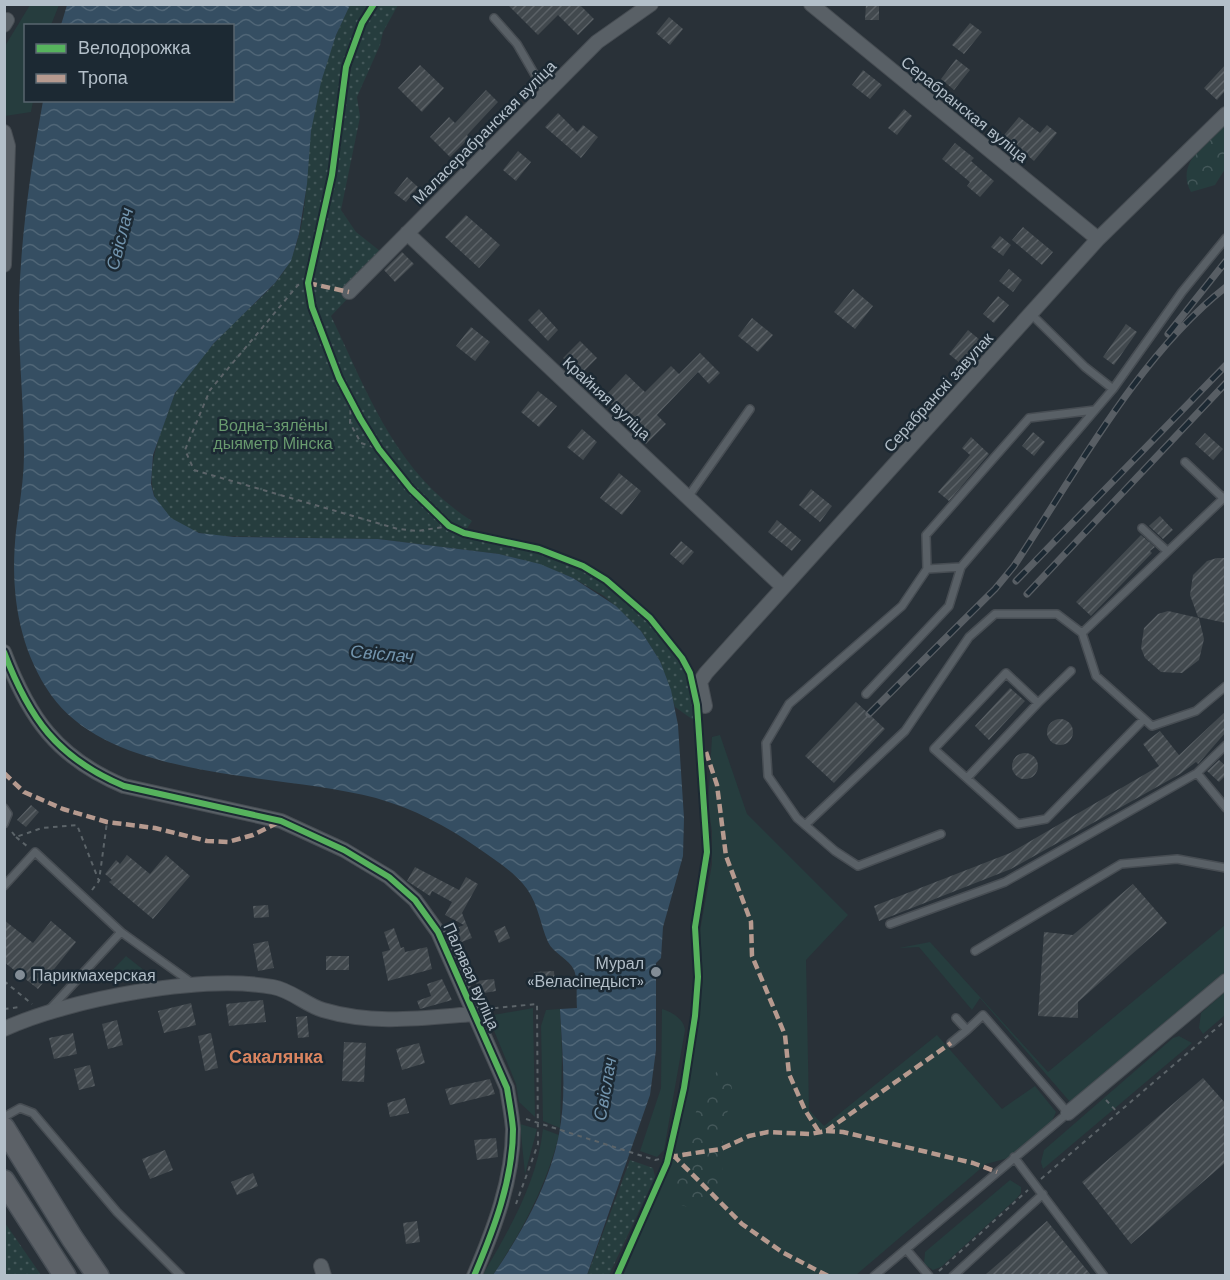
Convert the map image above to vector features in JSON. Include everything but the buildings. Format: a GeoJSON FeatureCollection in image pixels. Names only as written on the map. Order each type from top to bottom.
{"type":"FeatureCollection","features":[{"type":"Feature","properties":{"kind":"main road"},"geometry":{"type":"LineString","coordinates":[[4,1128],[98,1275]]}},
{"type":"Feature","properties":{"kind":"main road"},"geometry":{"type":"LineString","coordinates":[[4,1181],[65,1275]]}},
{"type":"Feature","properties":{"kind":"street","name":"Маласерабранская вуліца"},"geometry":{"type":"LineString","coordinates":[[349,292],[597,42],[651,4]]}},
{"type":"Feature","properties":{"kind":"street","name":"Серабранская вуліца"},"geometry":{"type":"LineString","coordinates":[[811,4],[1098,239]]}},
{"type":"Feature","properties":{"kind":"street","name":"Серабранскі завулак"},"geometry":{"type":"LineString","coordinates":[[705,706],[700,682],[706,673],[1098,239],[1226,114]]}},
{"type":"Feature","properties":{"kind":"street"},"geometry":{"type":"LineString","coordinates":[[4,132],[8,146],[4,265]]}},
{"type":"Feature","properties":{"kind":"street","name":"Крайняя вуліца"},"geometry":{"type":"LineString","coordinates":[[407,233],[783,587]]}},
{"type":"Feature","properties":{"kind":"street","name":"Палявая вуліца"},"geometry":{"type":"LineString","coordinates":[[4,652],[20,692],[41,728],[79,763],[100,776],[124,786],[281,820],[344,850],[389,877],[429,916],[507,1088],[511,1116],[511,1155],[503,1201],[474,1275]]}},
{"type":"Feature","properties":{"kind":"street"},"geometry":{"type":"LineString","coordinates":[[1068,1113],[1226,981]]}},
{"type":"Feature","properties":{"kind":"street"},"geometry":{"type":"LineString","coordinates":[[4,1029],[46,1013],[141,993],[195,985],[276,987],[321,1010],[365,1019],[396,1020],[473,1014]]}},
{"type":"Feature","properties":{"kind":"lane"},"geometry":{"type":"LineString","coordinates":[[494,18],[517,44],[546,94]]}},
{"type":"Feature","properties":{"kind":"lane"},"geometry":{"type":"LineString","coordinates":[[866,694],[949,606],[961,567],[1113,390],[1182,292],[1226,238]]}},
{"type":"Feature","properties":{"kind":"lane"},"geometry":{"type":"LineString","coordinates":[[1031,314],[1085,367],[1113,390]]}},
{"type":"Feature","properties":{"kind":"lane"},"geometry":{"type":"LineString","coordinates":[[688,497],[750,409]]}},
{"type":"Feature","properties":{"kind":"lane"},"geometry":{"type":"LineString","coordinates":[[941,834],[858,866],[835,851],[797,818],[768,776],[766,743],[789,704],[902,606],[927,568],[926,535],[1029,418],[1095,410]]}},
{"type":"Feature","properties":{"kind":"lane"},"geometry":{"type":"LineString","coordinates":[[1082,633],[1224,496],[1185,462]]}},
{"type":"Feature","properties":{"kind":"lane"},"geometry":{"type":"LineString","coordinates":[[1143,528],[1167,551]]}},
{"type":"Feature","properties":{"kind":"lane"},"geometry":{"type":"LineString","coordinates":[[927,568],[961,567]]}},
{"type":"Feature","properties":{"kind":"lane"},"geometry":{"type":"LineString","coordinates":[[805,825],[905,731],[969,637],[994,614],[1057,614],[1082,633],[1095,676],[1152,726],[1196,711],[1226,686]]}},
{"type":"Feature","properties":{"kind":"lane"},"geometry":{"type":"LineString","coordinates":[[967,778],[1071,671]]}},
{"type":"Feature","properties":{"kind":"lane"},"geometry":{"type":"LineString","coordinates":[[1038,704],[1006,673],[934,749],[1018,824],[1046,819],[1144,719]]}},
{"type":"Feature","properties":{"kind":"lane"},"geometry":{"type":"LineString","coordinates":[[890,924],[1005,882],[1197,773],[1226,745]]}},
{"type":"Feature","properties":{"kind":"lane"},"geometry":{"type":"LineString","coordinates":[[1197,773],[1226,808]]}},
{"type":"Feature","properties":{"kind":"lane"},"geometry":{"type":"LineString","coordinates":[[4,808],[8,814],[5,824]]}},
{"type":"Feature","properties":{"kind":"lane"},"geometry":{"type":"LineString","coordinates":[[4,886],[35,852],[122,932],[195,985]]}},
{"type":"Feature","properties":{"kind":"lane"},"geometry":{"type":"LineString","coordinates":[[975,951],[1120,864],[1177,859],[1226,868]]}},
{"type":"Feature","properties":{"kind":"lane"},"geometry":{"type":"LineString","coordinates":[[46,1013],[122,932]]}},
{"type":"Feature","properties":{"kind":"lane"},"geometry":{"type":"LineString","coordinates":[[874,1275],[1068,1113],[983,1015],[951,1043]]}},
{"type":"Feature","properties":{"kind":"lane"},"geometry":{"type":"LineString","coordinates":[[956,1018],[967,1030]]}},
{"type":"Feature","properties":{"kind":"lane"},"geometry":{"type":"LineString","coordinates":[[4,1117],[20,1108],[33,1113],[117,1212],[181,1275]]}},
{"type":"Feature","properties":{"kind":"lane"},"geometry":{"type":"LineString","coordinates":[[1014,1157],[1104,1275]]}},
{"type":"Feature","properties":{"kind":"lane"},"geometry":{"type":"LineString","coordinates":[[953,1275],[1043,1194]]}},
{"type":"Feature","properties":{"kind":"lane"},"geometry":{"type":"LineString","coordinates":[[906,1249],[931,1275]]}},
{"type":"Feature","properties":{"kind":"path"},"geometry":{"type":"LineString","coordinates":[[309,276],[310,295]]}},
{"type":"Feature","properties":{"kind":"path"},"geometry":{"type":"LineString","coordinates":[[308,284],[298,285],[210,390],[184,450],[194,470],[398,529],[418,531],[448,526]]}},
{"type":"Feature","properties":{"kind":"path"},"geometry":{"type":"LineString","coordinates":[[347,393],[360,418]]}},
{"type":"Feature","properties":{"kind":"path"},"geometry":{"type":"LineString","coordinates":[[351,401],[350,423],[361,443],[379,449]]}},
{"type":"Feature","properties":{"kind":"path"},"geometry":{"type":"LineString","coordinates":[[374,441],[385,456]]}},
{"type":"Feature","properties":{"kind":"path"},"geometry":{"type":"LineString","coordinates":[[442,520],[456,530]]}},
{"type":"Feature","properties":{"kind":"path"},"geometry":{"type":"LineString","coordinates":[[86,897],[99,881],[107,822]]}},
{"type":"Feature","properties":{"kind":"path"},"geometry":{"type":"LineString","coordinates":[[5,824],[16,837],[35,852]]}},
{"type":"Feature","properties":{"kind":"path"},"geometry":{"type":"LineString","coordinates":[[16,837],[42,828],[77,825],[99,881]]}},
{"type":"Feature","properties":{"kind":"path"},"geometry":{"type":"LineString","coordinates":[[4,981],[46,1013]]}},
{"type":"Feature","properties":{"kind":"path"},"geometry":{"type":"LineString","coordinates":[[931,1275],[1226,1020]]}},
{"type":"Feature","properties":{"kind":"path"},"geometry":{"type":"LineString","coordinates":[[1096,1089],[1118,1113]]}},
{"type":"Feature","properties":{"kind":"path"},"geometry":{"type":"LineString","coordinates":[[511,1116],[655,1160],[668,1160],[671,1146]]}},
{"type":"Feature","properties":{"kind":"green space"},"geometry":{"type":"Polygon","coordinates":[[[30,5],[59,5],[51,24],[24,24],[24,102],[33,102],[31,112],[5,116],[5,46],[30,5]]]}},
{"type":"Feature","properties":{"kind":"green space","name":"Водна-зялёны дыяметр Мінска"},"geometry":{"type":"Polygon","coordinates":[[[350,5],[398,5],[383,32],[380,45],[357,97],[360,117],[341,210],[356,232],[380,251],[347,290],[349,297],[331,316],[358,374],[387,430],[404,456],[423,480],[446,502],[472,521],[464,533],[531,546],[562,558],[606,581],[645,612],[677,650],[691,677],[699,724],[675,707],[660,661],[641,631],[604,596],[573,578],[539,564],[499,554],[378,539],[214,536],[191,530],[173,521],[161,509],[154,496],[153,463],[157,444],[179,387],[217,340],[278,279],[294,251],[302,222],[309,145],[317,98],[330,50],[350,5]]]}},
{"type":"Feature","properties":{"kind":"green space"},"geometry":{"type":"Polygon","coordinates":[[[1225,126],[1225,169],[1215,185],[1191,192],[1187,182],[1190,163],[1195,154],[1225,126]]]}},
{"type":"Feature","properties":{"kind":"green space"},"geometry":{"type":"Polygon","coordinates":[[[720,735],[747,814],[848,915],[806,960],[809,1110],[824,1126],[937,1035],[1002,1109],[1035,1086],[1056,1112],[1052,1121],[1012,1157],[986,1164],[856,1275],[623,1276],[673,1155],[695,1041],[703,979],[700,931],[712,864],[712,832],[708,803],[712,737],[720,735]]]}},
{"type":"Feature","properties":{"kind":"green space"},"geometry":{"type":"Polygon","coordinates":[[[1225,925],[1225,972],[1071,1103],[980,998],[972,1010],[919,947],[899,948],[930,942],[1048,1072],[1225,925]]]}},
{"type":"Feature","properties":{"kind":"green space"},"geometry":{"type":"Polygon","coordinates":[[[126,956],[145,971],[104,979],[126,956]]]}},
{"type":"Feature","properties":{"kind":"green space"},"geometry":{"type":"Polygon","coordinates":[[[1225,992],[1225,1015],[1203,1034],[1199,1028],[1201,1013],[1225,992]]]}},
{"type":"Feature","properties":{"kind":"green space"},"geometry":{"type":"Polygon","coordinates":[[[533,1008],[535,1117],[519,1102],[516,1084],[488,1016],[533,1008]]]}},
{"type":"Feature","properties":{"kind":"green space"},"geometry":{"type":"Polygon","coordinates":[[[560,1009],[562,1055],[560,1128],[543,1121],[541,1026],[546,1010],[560,1009]]]}},
{"type":"Feature","properties":{"kind":"green space"},"geometry":{"type":"Polygon","coordinates":[[[662,1009],[677,1016],[685,1030],[664,1150],[657,1157],[640,1151],[661,1088],[662,1009]]]}},
{"type":"Feature","properties":{"kind":"green space"},"geometry":{"type":"Polygon","coordinates":[[[1179,1036],[1192,1043],[1043,1169],[1041,1162],[1044,1150],[1173,1038],[1179,1036]]]}},
{"type":"Feature","properties":{"kind":"green space"},"geometry":{"type":"Polygon","coordinates":[[[720,1067],[730,1073],[733,1099],[723,1122],[722,1179],[694,1209],[672,1202],[683,1153],[703,1090],[720,1067]]]}},
{"type":"Feature","properties":{"kind":"green space"},"geometry":{"type":"Polygon","coordinates":[[[520,1124],[537,1129],[525,1174],[520,1124]]]}},
{"type":"Feature","properties":{"kind":"green space"},"geometry":{"type":"Polygon","coordinates":[[[543,1129],[559,1135],[540,1191],[514,1242],[493,1275],[482,1276],[512,1224],[528,1187],[540,1149],[543,1129]]]}},
{"type":"Feature","properties":{"kind":"green space"},"geometry":{"type":"Polygon","coordinates":[[[630,1160],[653,1168],[655,1177],[609,1275],[587,1276],[630,1160]]]}},
{"type":"Feature","properties":{"kind":"green space"},"geometry":{"type":"Polygon","coordinates":[[[1010,1180],[1021,1187],[1021,1193],[1017,1198],[941,1267],[933,1270],[924,1264],[925,1252],[1010,1180]]]}},
{"type":"Feature","properties":{"kind":"green space"},"geometry":{"type":"Polygon","coordinates":[[[5,1223],[41,1275],[5,1275],[5,1223]]]}},
{"type":"Feature","properties":{"kind":"water","name":"Свіслач"},"geometry":{"type":"Polygon","coordinates":[[[67,5],[350,5],[336,35],[321,82],[311,131],[307,184],[299,234],[291,261],[275,283],[214,343],[175,393],[153,455],[151,484],[154,496],[171,518],[199,533],[234,537],[378,539],[499,554],[540,564],[573,578],[616,606],[641,631],[660,661],[671,690],[678,725],[684,818],[683,856],[663,927],[661,958],[656,963],[656,1050],[650,1095],[587,1275],[493,1275],[533,1208],[549,1172],[559,1134],[563,1103],[560,1009],[577,1008],[574,970],[548,942],[534,902],[517,877],[454,832],[390,802],[337,790],[200,769],[156,759],[114,744],[79,723],[51,695],[30,657],[18,616],[14,574],[14,552],[24,455],[19,302],[27,201],[43,102],[234,102],[234,24],[61,24],[67,5]]]}},
{"type":"Feature","properties":{"kind":"railway"},"geometry":{"type":"LineString","coordinates":[[1168,334],[1226,261]]}},
{"type":"Feature","properties":{"kind":"railway"},"geometry":{"type":"LineString","coordinates":[[869,714],[995,589],[1014,566],[1085,455],[1137,381],[1194,315],[1226,287]]}},
{"type":"Feature","properties":{"kind":"railway"},"geometry":{"type":"LineString","coordinates":[[1016,581],[1226,365]]}},
{"type":"Feature","properties":{"kind":"railway"},"geometry":{"type":"LineString","coordinates":[[1027,594],[1226,383]]}},
{"type":"Feature","properties":{"kind":"marked path"},"geometry":{"type":"LineString","coordinates":[[308,283],[349,292]]}},
{"type":"Feature","properties":{"kind":"marked path"},"geometry":{"type":"LineString","coordinates":[[706,752],[717,785],[726,856],[751,922],[752,956],[785,1035],[789,1074],[805,1110],[819,1132]]}},
{"type":"Feature","properties":{"kind":"marked path"},"geometry":{"type":"LineString","coordinates":[[4,773],[24,792],[63,809],[107,822],[155,828],[207,841],[228,842],[253,835],[281,821]]}},
{"type":"Feature","properties":{"kind":"marked path"},"geometry":{"type":"LineString","coordinates":[[669,1157],[721,1149],[749,1136],[768,1132],[810,1134],[826,1131],[951,1043]]}},
{"type":"Feature","properties":{"kind":"marked path"},"geometry":{"type":"LineString","coordinates":[[826,1131],[843,1132],[973,1163],[997,1172]]}},
{"type":"Feature","properties":{"kind":"marked path"},"geometry":{"type":"LineString","coordinates":[[673,1155],[742,1224],[782,1252],[828,1276]]}},
{"type":"Feature","properties":{"kind":"cycle path"},"geometry":{"type":"LineString","coordinates":[[374,4],[362,23],[346,67],[332,175],[308,283],[312,307],[339,378],[379,449],[411,489],[449,526],[464,533],[539,549],[583,566],[606,580],[650,618],[682,658],[690,673],[697,705],[707,852],[695,927],[698,977],[695,1016],[684,1088],[667,1163],[617,1276]]}},
{"type":"Feature","properties":{"kind":"cycle path"},"geometry":{"type":"LineString","coordinates":[[4,652],[35,716],[63,749],[80,763],[124,786],[281,821],[344,850],[389,877],[415,900],[438,932],[507,1088],[513,1129],[510,1167],[501,1204],[474,1276]]}},
{"type":"Feature","properties":{"kind":"place","name":"Мурал «Веласіпедыст»"},"geometry":{"type":"Point","coordinates":[656,972]}},
{"type":"Feature","properties":{"kind":"place","name":"Парикмахерская"},"geometry":{"type":"Point","coordinates":[20,975]}},
{"type":"Feature","properties":{"kind":"district","name":"Сакалянка"},"geometry":{"type":"Point","coordinates":[276,1057]}}]}
